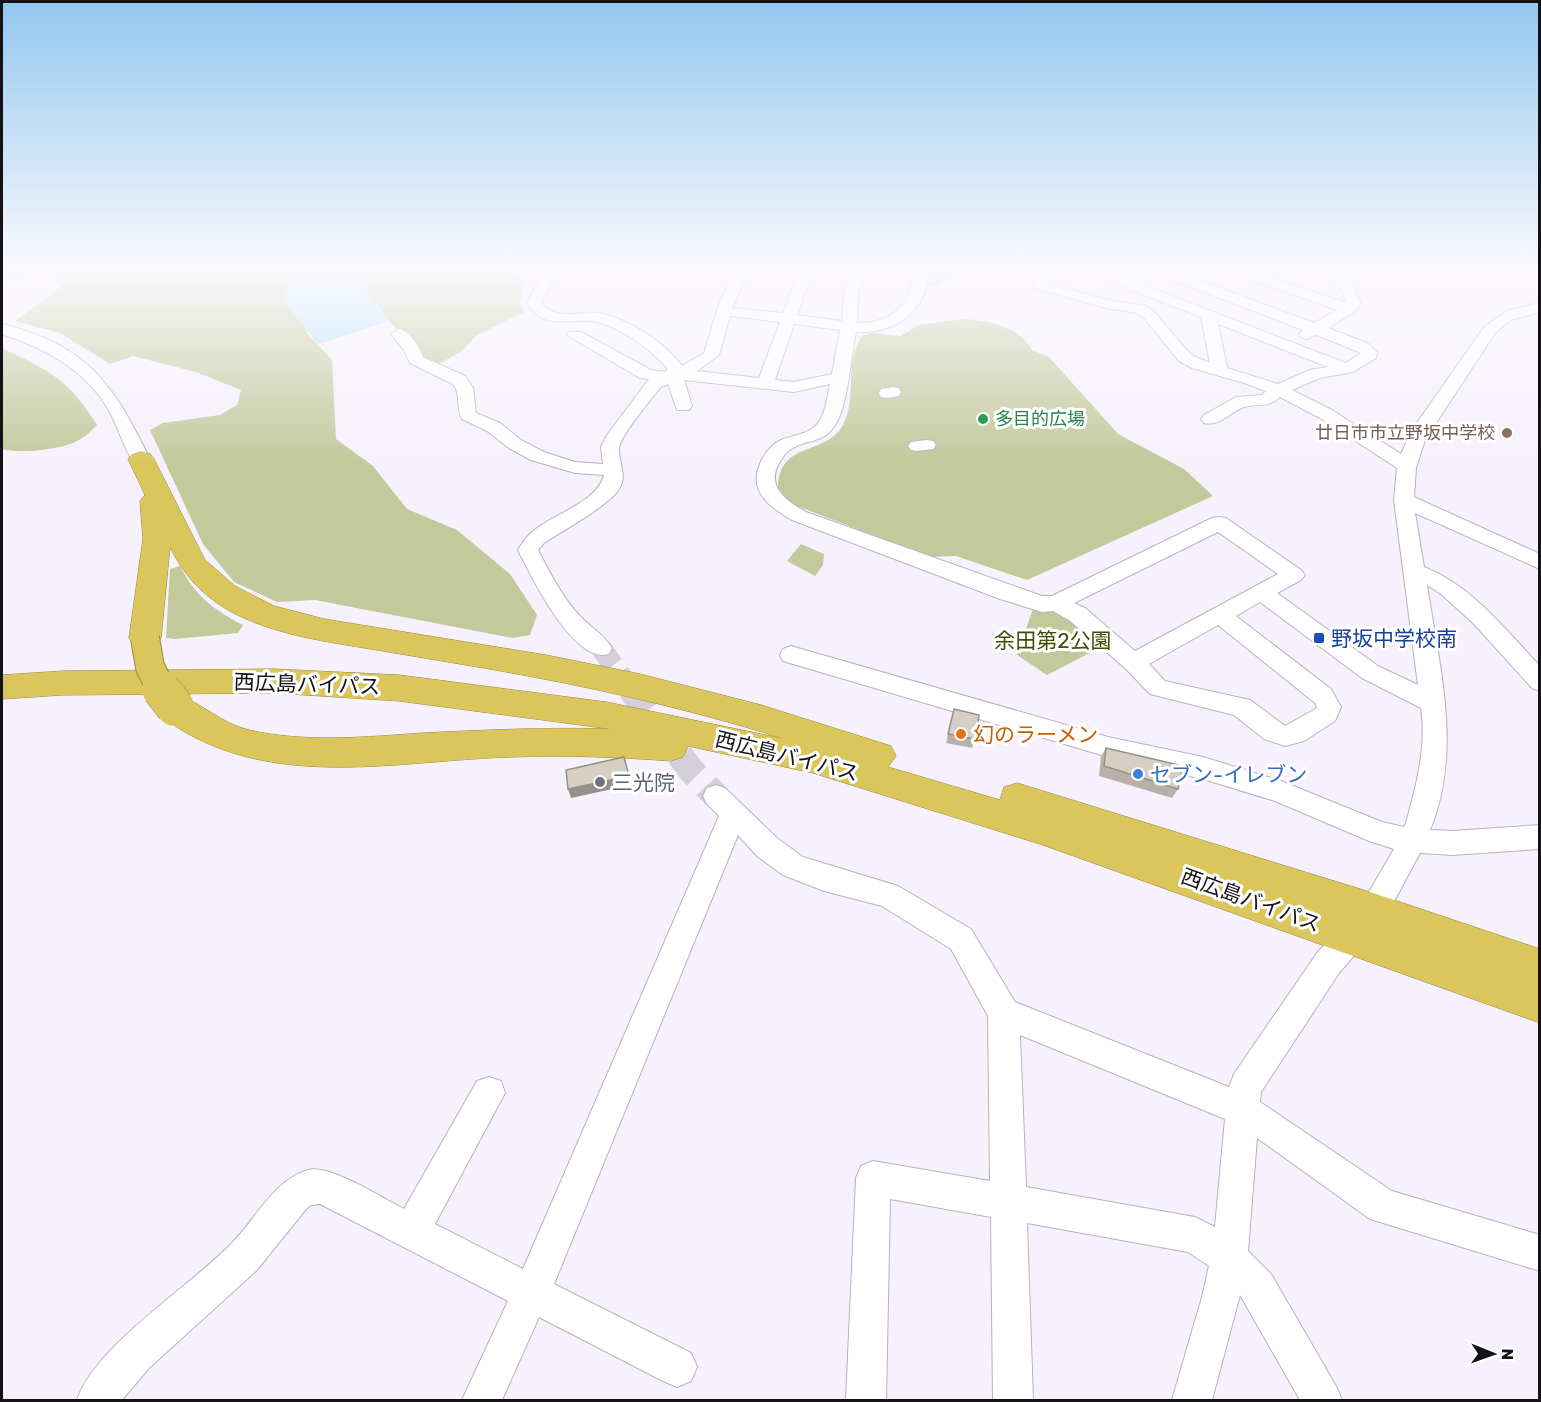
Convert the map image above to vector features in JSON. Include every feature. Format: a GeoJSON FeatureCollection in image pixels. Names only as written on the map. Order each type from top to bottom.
{"type":"FeatureCollection","features":[{"type":"Feature","properties":{"kind":"highway"},"geometry":{"type":"LineString","coordinates":[[141,459],[193,565],[206,579],[241,604],[302,625],[529,664],[640,686],[754,715],[880,757]]}},
{"type":"Feature","properties":{"kind":"highway"},"geometry":{"type":"LineString","coordinates":[[141,459],[150,483],[157,538],[145,638],[150,668],[156,682],[175,707],[204,728],[242,743],[264,748],[312,753],[532,742],[616,742],[813,759]]}},
{"type":"Feature","properties":{"kind":"highway","name":"西広島バイパス"},"geometry":{"type":"LineString","coordinates":[[2,668],[139,662],[254,662],[366,666],[478,676],[590,692],[703,713],[880,757],[1048,807],[1362,924],[1539,1002]]}},
{"type":"Feature","properties":{"kind":"highway","name":"西広島バイパス"},"geometry":{"type":"LineString","coordinates":[[2,687],[63,683],[274,681],[399,688],[606,716],[813,759],[1065,837],[1362,924],[1539,969]]}},
{"type":"Feature","properties":{"kind":"street"},"geometry":{"type":"LineString","coordinates":[[13,333],[46,346],[70,359],[90,375],[106,393],[141,459]]}},
{"type":"Feature","properties":{"kind":"street"},"geometry":{"type":"LineString","coordinates":[[631,333],[668,358],[675,368],[670,376]]}},
{"type":"Feature","properties":{"kind":"street"},"geometry":{"type":"LineString","coordinates":[[601,648],[574,624],[552,597],[528,550],[537,538],[593,502],[611,487],[613,469],[610,447],[643,396],[655,383],[711,355],[717,333]]}},
{"type":"Feature","properties":{"kind":"street"},"geometry":{"type":"LineString","coordinates":[[765,384],[783,333]]}},
{"type":"Feature","properties":{"kind":"street"},"geometry":{"type":"LineString","coordinates":[[847,333],[829,422],[815,436],[785,445],[771,459],[764,476],[768,491],[780,505],[799,516],[1008,594],[1042,604],[1056,603],[1219,523],[1294,575],[1133,662]]}},
{"type":"Feature","properties":{"kind":"street"},"geometry":{"type":"LineString","coordinates":[[1165,333],[1185,358],[1278,390],[1326,414],[1406,466]]}},
{"type":"Feature","properties":{"kind":"street"},"geometry":{"type":"LineString","coordinates":[[1212,333],[1220,371]]}},
{"type":"Feature","properties":{"kind":"street"},"geometry":{"type":"LineString","coordinates":[[1255,333],[1347,369]]}},
{"type":"Feature","properties":{"kind":"street"},"geometry":{"type":"LineString","coordinates":[[1287,346],[1308,333]]}},
{"type":"Feature","properties":{"kind":"street"},"geometry":{"type":"LineString","coordinates":[[1210,419],[1242,401],[1267,400],[1278,390],[1324,371],[1347,369],[1368,358],[1369,352],[1361,346],[1328,333]]}},
{"type":"Feature","properties":{"kind":"street"},"geometry":{"type":"LineString","coordinates":[[1192,1401],[1221,1297],[1228,1257],[1244,1093],[1249,1080],[1328,963],[1362,924],[1393,880],[1412,841],[1429,787],[1434,753],[1434,704],[1404,500],[1406,466],[1421,430],[1487,333]]}},
{"type":"Feature","properties":{"kind":"street"},"geometry":{"type":"LineString","coordinates":[[399,334],[412,349],[416,360],[459,380],[465,387],[468,416],[497,428],[522,448],[562,465],[600,470],[613,469]]}},
{"type":"Feature","properties":{"kind":"street"},"geometry":{"type":"LineString","coordinates":[[576,338],[646,374],[805,386],[839,377]]}},
{"type":"Feature","properties":{"kind":"street"},"geometry":{"type":"LineString","coordinates":[[670,376],[683,406]]}},
{"type":"Feature","properties":{"kind":"street"},"geometry":{"type":"LineString","coordinates":[[1404,500],[1539,562]]}},
{"type":"Feature","properties":{"kind":"street"},"geometry":{"type":"LineString","coordinates":[[1414,571],[1428,575],[1446,585],[1495,633],[1539,682]]}},
{"type":"Feature","properties":{"kind":"street"},"geometry":{"type":"LineString","coordinates":[[1261,592],[1370,672],[1434,704]]}},
{"type":"Feature","properties":{"kind":"street"},"geometry":{"type":"LineString","coordinates":[[1056,603],[1077,614],[1133,662],[1158,688],[1241,707],[1273,732],[1285,736],[1295,734],[1326,714],[1329,707],[1323,696],[1220,615]]}},
{"type":"Feature","properties":{"kind":"street"},"geometry":{"type":"LineString","coordinates":[[791,655],[1108,747],[1203,768],[1281,792],[1379,833],[1412,841],[1453,843],[1539,837]]}},
{"type":"Feature","properties":{"kind":"street"},"geometry":{"type":"LineString","coordinates":[[482,1401],[531,1292],[724,805],[767,847],[793,866],[816,875],[888,895],[961,939],[1004,1013],[1013,1401]]}},
{"type":"Feature","properties":{"kind":"street"},"geometry":{"type":"LineString","coordinates":[[1004,1013],[1242,1110],[1272,1128],[1383,1206],[1539,1253]]}},
{"type":"Feature","properties":{"kind":"street"},"geometry":{"type":"LineString","coordinates":[[411,1231],[489,1093]]}},
{"type":"Feature","properties":{"kind":"street"},"geometry":{"type":"LineString","coordinates":[[866,1401],[873,1178],[1195,1235],[1228,1257],[1258,1287],[1322,1401]]}},
{"type":"Feature","properties":{"kind":"street"},"geometry":{"type":"LineString","coordinates":[[97,1401],[134,1355],[236,1268],[299,1190],[311,1185],[323,1186],[677,1368]]}},
{"type":"Feature","properties":{"kind":"green space"},"geometry":{"type":"Polygon","coordinates":[[[61,333],[307,333],[332,360],[336,439],[373,466],[407,509],[457,530],[510,574],[537,615],[530,635],[512,638],[315,600],[277,602],[234,582],[203,544],[150,430],[163,423],[220,415],[237,405],[241,390],[196,372],[133,356],[110,364],[61,333]]]}},
{"type":"Feature","properties":{"kind":"green space"},"geometry":{"type":"Polygon","coordinates":[[[400,333],[480,333],[461,352],[440,363],[422,357],[400,333]]]}},
{"type":"Feature","properties":{"kind":"green space"},"geometry":{"type":"Polygon","coordinates":[[[875,333],[901,336],[905,333],[1016,333],[1032,350],[1049,357],[1118,434],[1184,469],[1213,496],[1027,580],[956,556],[930,557],[792,504],[778,488],[780,473],[786,462],[794,455],[825,442],[843,425],[850,403],[853,358],[862,336],[875,333]]]}},
{"type":"Feature","properties":{"kind":"green space"},"geometry":{"type":"Polygon","coordinates":[[[2,348],[45,370],[67,386],[87,409],[97,425],[82,438],[54,448],[31,451],[2,449],[2,348]]]}},
{"type":"Feature","properties":{"kind":"green space"},"geometry":{"type":"Polygon","coordinates":[[[801,544],[824,554],[823,565],[815,576],[787,561],[801,544]]]}},
{"type":"Feature","properties":{"kind":"green space"},"geometry":{"type":"Polygon","coordinates":[[[180,566],[192,586],[206,601],[243,625],[238,633],[166,638],[170,569],[180,566]]]}},
{"type":"Feature","properties":{"kind":"green space","name":"余田第2公園"},"geometry":{"type":"Polygon","coordinates":[[[1033,609],[1068,611],[1107,644],[1047,675],[1017,655],[1033,609]]]}},
{"type":"Feature","properties":{"kind":"water"},"geometry":{"type":"Polygon","coordinates":[[[310,333],[351,333],[318,344],[310,333]]]}},
{"type":"Feature","properties":{"kind":"building"},"geometry":{"type":"Polygon","coordinates":[[[954,709],[979,715],[975,739],[948,734],[954,709]]]}},
{"type":"Feature","properties":{"kind":"building"},"geometry":{"type":"Polygon","coordinates":[[[1106,748],[1183,766],[1178,789],[1104,766],[1106,748]]]}},
{"type":"Feature","properties":{"kind":"building"},"geometry":{"type":"Polygon","coordinates":[[[624,757],[629,776],[568,789],[566,770],[624,757]]]}},
{"type":"Feature","properties":{"kind":"tunnel"},"geometry":{"type":"LineString","coordinates":[[601,648],[632,691]]}},
{"type":"Feature","properties":{"kind":"tunnel"},"geometry":{"type":"LineString","coordinates":[[631,689],[690,769],[716,796]]}},
{"type":"Feature","properties":{"kind":"place","name":"多目的広場"},"geometry":{"type":"Point","coordinates":[983,419]}},
{"type":"Feature","properties":{"kind":"place","name":"廿日市市立野坂中学校"},"geometry":{"type":"Point","coordinates":[1507,433]}},
{"type":"Feature","properties":{"kind":"place","name":"野坂中学校南"},"geometry":{"type":"Point","coordinates":[1319,638]}},
{"type":"Feature","properties":{"kind":"place","name":"幻のラーメン"},"geometry":{"type":"Point","coordinates":[961,734]}},
{"type":"Feature","properties":{"kind":"place","name":"セブン-イレブン"},"geometry":{"type":"Point","coordinates":[1138,774]}},
{"type":"Feature","properties":{"kind":"place","name":"三光院"},"geometry":{"type":"Point","coordinates":[600,782]}}]}
